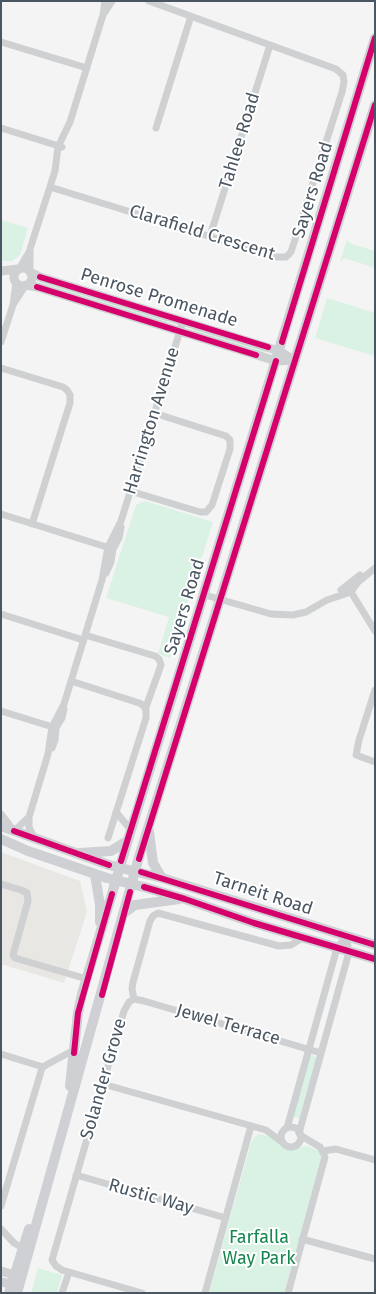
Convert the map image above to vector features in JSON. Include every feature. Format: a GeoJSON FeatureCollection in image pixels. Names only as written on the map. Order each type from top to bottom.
{"type":"FeatureCollection","features":[{"type":"Feature","properties":{"kind":"main road","name":"Sayers Road"},"geometry":{"type":"LineString","coordinates":[[66,1117],[78,1013],[100,933],[375,38]]}},
{"type":"Feature","properties":{"kind":"main road","name":"Sayers Road"},"geometry":{"type":"LineString","coordinates":[[15,1285],[50,1173],[148,828],[375,105]]}},
{"type":"Feature","properties":{"kind":"main road","name":"Tarneit Road"},"geometry":{"type":"LineString","coordinates":[[1,826],[119,868],[162,878],[375,945]]}},
{"type":"Feature","properties":{"kind":"main road"},"geometry":{"type":"LineString","coordinates":[[148,828],[153,863],[162,878]]}},
{"type":"Feature","properties":{"kind":"main road","name":"Tarneit Road"},"geometry":{"type":"LineString","coordinates":[[1,839],[28,851],[116,881],[185,899],[374,960]]}},
{"type":"Feature","properties":{"kind":"main road"},"geometry":{"type":"LineString","coordinates":[[76,853],[111,850],[128,841]]}},
{"type":"Feature","properties":{"kind":"main road"},"geometry":{"type":"LineString","coordinates":[[95,874],[100,904],[100,933]]}},
{"type":"Feature","properties":{"kind":"main road"},"geometry":{"type":"LineString","coordinates":[[124,913],[135,905],[185,899]]}},
{"type":"Feature","properties":{"kind":"street"},"geometry":{"type":"LineString","coordinates":[[20,284],[14,276],[30,249],[55,171],[61,161],[60,147],[69,134],[70,122],[103,15],[105,1]]}},
{"type":"Feature","properties":{"kind":"street"},"geometry":{"type":"LineString","coordinates":[[103,15],[112,1]]}},
{"type":"Feature","properties":{"kind":"street","name":"Clarafield Crescent"},"geometry":{"type":"LineString","coordinates":[[50,186],[282,258],[290,254],[342,92],[344,78],[342,73],[336,69],[149,1]]}},
{"type":"Feature","properties":{"kind":"street"},"geometry":{"type":"LineString","coordinates":[[156,128],[191,16]]}},
{"type":"Feature","properties":{"kind":"street"},"geometry":{"type":"LineString","coordinates":[[1,42],[87,68]]}},
{"type":"Feature","properties":{"kind":"street","name":"Tahlee Road"},"geometry":{"type":"LineString","coordinates":[[210,236],[270,45]]}},
{"type":"Feature","properties":{"kind":"street"},"geometry":{"type":"LineString","coordinates":[[1,128],[60,147]]}},
{"type":"Feature","properties":{"kind":"street"},"geometry":{"type":"LineString","coordinates":[[1,342],[20,284],[31,280],[30,249]]}},
{"type":"Feature","properties":{"kind":"street"},"geometry":{"type":"LineString","coordinates":[[1,271],[26,269],[30,272]]}},
{"type":"Feature","properties":{"kind":"street","name":"Penrose Promenade"},"geometry":{"type":"LineString","coordinates":[[30,272],[40,277],[279,351],[295,360]]}},
{"type":"Feature","properties":{"kind":"street","name":"Penrose Promenade"},"geometry":{"type":"LineString","coordinates":[[1,276],[9,277],[20,284],[37,287],[276,361]]}},
{"type":"Feature","properties":{"kind":"street","name":"Harrington Avenue"},"geometry":{"type":"LineString","coordinates":[[14,830],[28,817],[48,754],[54,727],[64,704],[110,548],[121,521],[183,321]]}},
{"type":"Feature","properties":{"kind":"street"},"geometry":{"type":"LineString","coordinates":[[276,361],[295,360]]}},
{"type":"Feature","properties":{"kind":"street"},"geometry":{"type":"LineString","coordinates":[[1,368],[63,387],[70,395],[70,403],[32,524]]}},
{"type":"Feature","properties":{"kind":"street"},"geometry":{"type":"LineString","coordinates":[[130,491],[200,512],[206,512],[212,505],[227,458],[231,442],[226,436],[154,414]]}},
{"type":"Feature","properties":{"kind":"street"},"geometry":{"type":"LineString","coordinates":[[1,514],[110,548]]}},
{"type":"Feature","properties":{"kind":"street"},"geometry":{"type":"LineString","coordinates":[[347,591],[353,580],[372,570]]}},
{"type":"Feature","properties":{"kind":"street"},"geometry":{"type":"LineString","coordinates":[[204,594],[265,613],[286,615],[306,612],[335,593],[347,591]]}},
{"type":"Feature","properties":{"kind":"street"},"geometry":{"type":"LineString","coordinates":[[347,591],[375,631]]}},
{"type":"Feature","properties":{"kind":"street"},"geometry":{"type":"LineString","coordinates":[[1,614],[159,659],[161,665],[146,707],[146,718],[108,838]]}},
{"type":"Feature","properties":{"kind":"street"},"geometry":{"type":"LineString","coordinates":[[71,681],[139,702],[146,707]]}},
{"type":"Feature","properties":{"kind":"street"},"geometry":{"type":"LineString","coordinates":[[375,690],[356,751],[359,757],[375,762]]}},
{"type":"Feature","properties":{"kind":"street"},"geometry":{"type":"LineString","coordinates":[[1,711],[54,727]]}},
{"type":"Feature","properties":{"kind":"street"},"geometry":{"type":"LineString","coordinates":[[116,812],[131,830]]}},
{"type":"Feature","properties":{"kind":"street","name":"Tarneit Road"},"geometry":{"type":"LineString","coordinates":[[1,814],[14,830]]}},
{"type":"Feature","properties":{"kind":"street"},"geometry":{"type":"LineString","coordinates":[[28,817],[34,838]]}},
{"type":"Feature","properties":{"kind":"street"},"geometry":{"type":"LineString","coordinates":[[1,884],[27,893],[28,900],[13,955],[15,958],[87,979]]}},
{"type":"Feature","properties":{"kind":"street","name":"Solander Grove"},"geometry":{"type":"LineString","coordinates":[[69,1272],[57,1268],[52,1257],[124,1012],[129,1002],[134,999],[133,982],[150,921],[156,913],[163,913],[279,946],[291,945],[302,938]]}},
{"type":"Feature","properties":{"kind":"street"},"geometry":{"type":"LineString","coordinates":[[282,1142],[281,1136],[286,1128],[337,948],[346,936]]}},
{"type":"Feature","properties":{"kind":"street"},"geometry":{"type":"LineString","coordinates":[[294,1146],[300,1140],[321,1053],[349,952],[346,936]]}},
{"type":"Feature","properties":{"kind":"street","name":"Jewel Terrace"},"geometry":{"type":"LineString","coordinates":[[134,999],[321,1053]]}},
{"type":"Feature","properties":{"kind":"street"},"geometry":{"type":"LineString","coordinates":[[1,1206],[28,1113],[44,1067],[74,1050]]}},
{"type":"Feature","properties":{"kind":"street"},"geometry":{"type":"LineString","coordinates":[[1,1054],[44,1067]]}},
{"type":"Feature","properties":{"kind":"street"},"geometry":{"type":"LineString","coordinates":[[103,1084],[266,1130],[295,1128],[300,1134],[316,1144],[324,1154]]}},
{"type":"Feature","properties":{"kind":"street"},"geometry":{"type":"LineString","coordinates":[[205,1293],[251,1126]]}},
{"type":"Feature","properties":{"kind":"street"},"geometry":{"type":"LineString","coordinates":[[266,1130],[286,1146],[316,1144]]}},
{"type":"Feature","properties":{"kind":"street"},"geometry":{"type":"LineString","coordinates":[[324,1154],[343,1152],[375,1160]]}},
{"type":"Feature","properties":{"kind":"street"},"geometry":{"type":"LineString","coordinates":[[288,1293],[324,1154]]}},
{"type":"Feature","properties":{"kind":"street","name":"Rustic Way"},"geometry":{"type":"LineString","coordinates":[[76,1175],[226,1218]]}},
{"type":"Feature","properties":{"kind":"street"},"geometry":{"type":"LineString","coordinates":[[1,1229],[14,1243],[26,1249]]}},
{"type":"Feature","properties":{"kind":"street"},"geometry":{"type":"LineString","coordinates":[[302,1239],[375,1259]]}},
{"type":"Feature","properties":{"kind":"street"},"geometry":{"type":"LineString","coordinates":[[1,1271],[15,1285]]}},
{"type":"Feature","properties":{"kind":"street"},"geometry":{"type":"LineString","coordinates":[[62,1293],[69,1272],[142,1293]]}},
{"type":"Feature","properties":{"kind":"street"},"geometry":{"type":"LineString","coordinates":[[1,1282],[15,1285]]}},
{"type":"Feature","properties":{"kind":"shaded area"},"geometry":{"type":"Polygon","coordinates":[[[1,852],[80,881],[87,912],[64,983],[1,964],[1,852]]]}},
{"type":"Feature","properties":{"kind":"green space"},"geometry":{"type":"Polygon","coordinates":[[[1,220],[28,228],[20,255],[12,261],[1,261],[1,220]]]}},
{"type":"Feature","properties":{"kind":"green space"},"geometry":{"type":"Polygon","coordinates":[[[347,239],[349,243],[375,251],[375,268],[345,258],[340,262],[347,239]]]}},
{"type":"Feature","properties":{"kind":"green space"},"geometry":{"type":"Polygon","coordinates":[[[40,280],[168,319],[166,325],[39,284],[40,280]]]}},
{"type":"Feature","properties":{"kind":"green space"},"geometry":{"type":"Polygon","coordinates":[[[327,298],[375,313],[375,356],[315,338],[327,298]]]}},
{"type":"Feature","properties":{"kind":"green space"},"geometry":{"type":"Polygon","coordinates":[[[194,327],[265,351],[264,355],[192,333],[194,327]]]}},
{"type":"Feature","properties":{"kind":"green space"},"geometry":{"type":"Polygon","coordinates":[[[145,501],[213,522],[170,658],[158,654],[169,617],[106,598],[136,505],[145,501]]]}},
{"type":"Feature","properties":{"kind":"green space"},"geometry":{"type":"Polygon","coordinates":[[[310,1056],[316,1057],[316,1060],[299,1118],[293,1117],[310,1056]]]}},
{"type":"Feature","properties":{"kind":"green space","name":"Farfalla Way Park"},"geometry":{"type":"Polygon","coordinates":[[[258,1134],[273,1137],[287,1149],[308,1146],[317,1150],[321,1159],[284,1293],[209,1293],[251,1143],[258,1134]]]}},
{"type":"Feature","properties":{"kind":"green space"},"geometry":{"type":"Polygon","coordinates":[[[38,1268],[62,1275],[57,1293],[31,1293],[38,1268]]]}},
{"type":"Feature","properties":{"kind":"cycle path"},"geometry":{"type":"LineString","coordinates":[[282,342],[375,38]]}},
{"type":"Feature","properties":{"kind":"cycle path"},"geometry":{"type":"LineString","coordinates":[[139,859],[375,105]]}},
{"type":"Feature","properties":{"kind":"cycle path"},"geometry":{"type":"LineString","coordinates":[[40,277],[268,347]]}},
{"type":"Feature","properties":{"kind":"cycle path"},"geometry":{"type":"LineString","coordinates":[[37,287],[256,355]]}},
{"type":"Feature","properties":{"kind":"cycle path"},"geometry":{"type":"LineString","coordinates":[[121,861],[276,361]]}},
{"type":"Feature","properties":{"kind":"cycle path"},"geometry":{"type":"LineString","coordinates":[[14,831],[109,865]]}},
{"type":"Feature","properties":{"kind":"cycle path"},"geometry":{"type":"LineString","coordinates":[[141,872],[375,945]]}},
{"type":"Feature","properties":{"kind":"cycle path"},"geometry":{"type":"LineString","coordinates":[[144,887],[254,923],[375,959]]}},
{"type":"Feature","properties":{"kind":"cycle path"},"geometry":{"type":"LineString","coordinates":[[102,995],[130,892]]}},
{"type":"Feature","properties":{"kind":"cycle path"},"geometry":{"type":"LineString","coordinates":[[74,1053],[78,1013],[112,894]]}}]}
